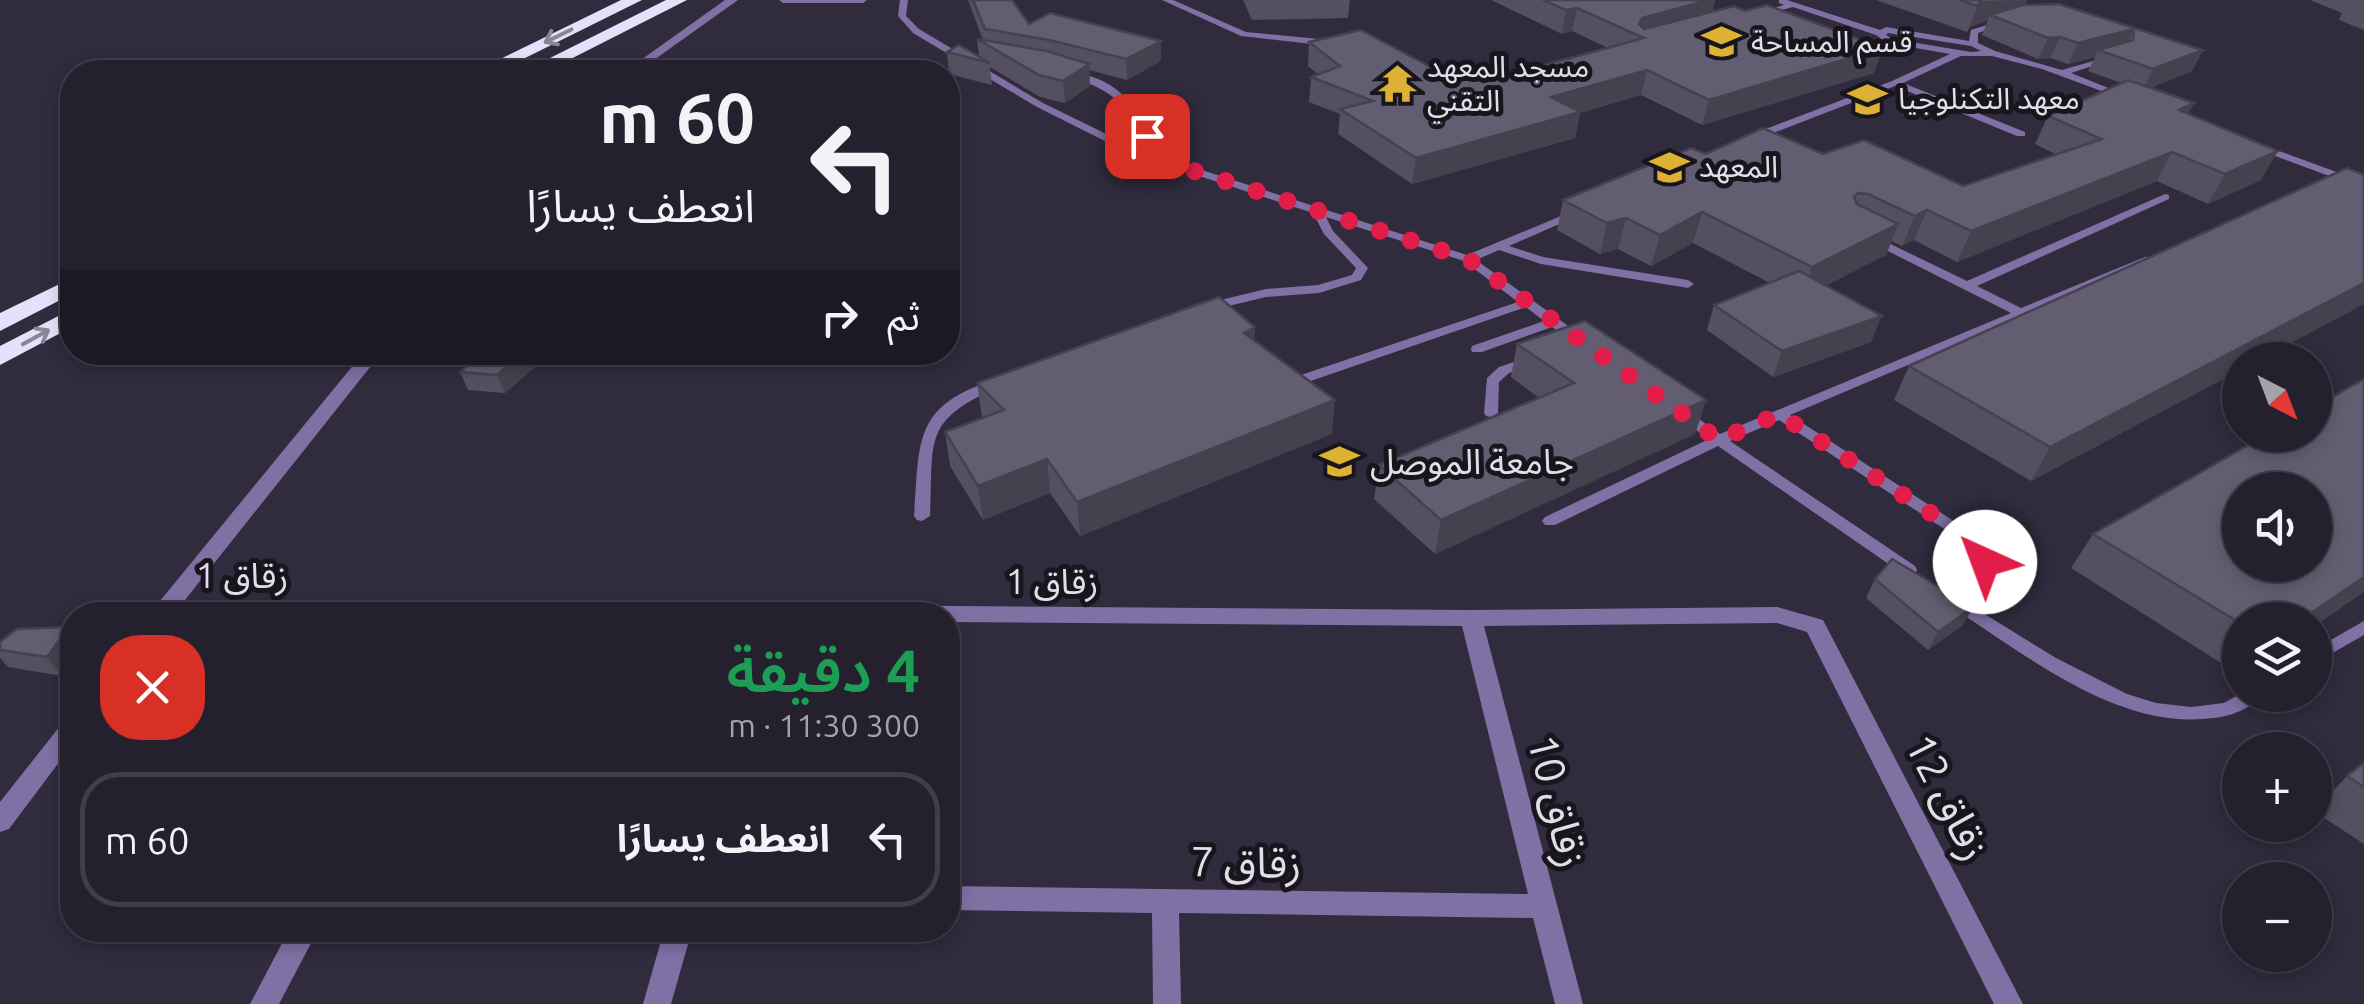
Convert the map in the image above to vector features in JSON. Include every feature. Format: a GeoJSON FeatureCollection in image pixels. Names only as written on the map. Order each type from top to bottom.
{"type":"FeatureCollection","features":[{"type":"Feature","properties":{"kind":"highway"},"geometry":{"type":"LineString","coordinates":[[508,60],[634,0]]}},
{"type":"Feature","properties":{"kind":"highway"},"geometry":{"type":"LineString","coordinates":[[556,60],[679,0]]}},
{"type":"Feature","properties":{"kind":"highway"},"geometry":{"type":"LineString","coordinates":[[8,319],[60,291]]}},
{"type":"Feature","properties":{"kind":"highway"},"geometry":{"type":"LineString","coordinates":[[0,356],[60,324]]}},
{"type":"Feature","properties":{"kind":"street"},"geometry":{"type":"LineString","coordinates":[[647,60],[732,0]]}},
{"type":"Feature","properties":{"kind":"street"},"geometry":{"type":"LineString","coordinates":[[171,602],[363,365]]}},
{"type":"Feature","properties":{"kind":"street","name":"زقاق 1"},"geometry":{"type":"LineString","coordinates":[[960,615],[1471,618],[1777,614],[1816,626]]}},
{"type":"Feature","properties":{"kind":"street","name":"زقاق 10"},"geometry":{"type":"LineString","coordinates":[[1471,618],[1569,1004]]}},
{"type":"Feature","properties":{"kind":"street","name":"زقاق 12"},"geometry":{"type":"LineString","coordinates":[[1816,626],[2009,1004]]}},
{"type":"Feature","properties":{"kind":"street"},"geometry":{"type":"LineString","coordinates":[[0,821],[60,744]]}},
{"type":"Feature","properties":{"kind":"street","name":"زقاق 7"},"geometry":{"type":"LineString","coordinates":[[960,898],[1544,906]]}},
{"type":"Feature","properties":{"kind":"street"},"geometry":{"type":"LineString","coordinates":[[1165,901],[1166,1004]]}},
{"type":"Feature","properties":{"kind":"street"},"geometry":{"type":"LineString","coordinates":[[264,1004],[298,942]]}},
{"type":"Feature","properties":{"kind":"street"},"geometry":{"type":"LineString","coordinates":[[657,1004],[675,942]]}},
{"type":"Feature","properties":{"kind":"lane"},"geometry":{"type":"LineString","coordinates":[[782,0],[863,0]]}},
{"type":"Feature","properties":{"kind":"lane"},"geometry":{"type":"LineString","coordinates":[[904,0],[905,21],[1040,106],[1157,159],[1468,259],[1599,354]]}},
{"type":"Feature","properties":{"kind":"lane"},"geometry":{"type":"LineString","coordinates":[[1166,0],[1244,34],[1336,43]]}},
{"type":"Feature","properties":{"kind":"lane"},"geometry":{"type":"LineString","coordinates":[[1778,0],[1880,33],[1890,41],[1980,56],[1992,53]]}},
{"type":"Feature","properties":{"kind":"lane"},"geometry":{"type":"LineString","coordinates":[[1754,16],[1792,5]]}},
{"type":"Feature","properties":{"kind":"lane"},"geometry":{"type":"LineString","coordinates":[[1973,44],[1974,32],[2013,18]]}},
{"type":"Feature","properties":{"kind":"lane"},"geometry":{"type":"LineString","coordinates":[[1880,33],[1898,31],[1973,44],[2131,99]]}},
{"type":"Feature","properties":{"kind":"lane"},"geometry":{"type":"LineString","coordinates":[[950,52],[984,53]]}},
{"type":"Feature","properties":{"kind":"lane"},"geometry":{"type":"LineString","coordinates":[[1736,144],[1896,84],[1960,53]]}},
{"type":"Feature","properties":{"kind":"lane"},"geometry":{"type":"LineString","coordinates":[[2062,73],[2119,55]]}},
{"type":"Feature","properties":{"kind":"lane"},"geometry":{"type":"LineString","coordinates":[[1064,73],[1109,86],[1128,99],[1157,159]]}},
{"type":"Feature","properties":{"kind":"lane"},"geometry":{"type":"LineString","coordinates":[[1896,84],[2021,134]]}},
{"type":"Feature","properties":{"kind":"lane"},"geometry":{"type":"LineString","coordinates":[[2254,144],[2364,186]]}},
{"type":"Feature","properties":{"kind":"lane"},"geometry":{"type":"LineString","coordinates":[[2324,185],[2341,177]]}},
{"type":"Feature","properties":{"kind":"lane"},"geometry":{"type":"LineString","coordinates":[[1967,286],[2164,196]]}},
{"type":"Feature","properties":{"kind":"lane"},"geometry":{"type":"LineString","coordinates":[[1468,259],[1583,210]]}},
{"type":"Feature","properties":{"kind":"lane"},"geometry":{"type":"LineString","coordinates":[[1192,312],[1251,296],[1332,286],[1357,277],[1362,268],[1356,258],[1328,232],[1318,212]]}},
{"type":"Feature","properties":{"kind":"lane"},"geometry":{"type":"LineString","coordinates":[[1851,228],[2021,312]]}},
{"type":"Feature","properties":{"kind":"lane"},"geometry":{"type":"LineString","coordinates":[[1498,246],[1540,260],[1688,284]]}},
{"type":"Feature","properties":{"kind":"lane"},"geometry":{"type":"LineString","coordinates":[[1550,522],[1719,440],[2163,252]]}},
{"type":"Feature","properties":{"kind":"lane"},"geometry":{"type":"LineString","coordinates":[[1294,382],[1526,303]]}},
{"type":"Feature","properties":{"kind":"lane"},"geometry":{"type":"LineString","coordinates":[[1476,349],[1553,322]]}},
{"type":"Feature","properties":{"kind":"lane"},"geometry":{"type":"LineString","coordinates":[[1568,348],[1584,343]]}},
{"type":"Feature","properties":{"kind":"lane"},"geometry":{"type":"LineString","coordinates":[[1492,413],[1492,381],[1504,370],[1552,354]]}},
{"type":"Feature","properties":{"kind":"lane"},"geometry":{"type":"LineString","coordinates":[[922,516],[934,417],[948,404],[1010,378]]}},
{"type":"Feature","properties":{"kind":"lane"},"geometry":{"type":"LineString","coordinates":[[1674,408],[1915,574]]}},
{"type":"Feature","properties":{"kind":"lane"},"geometry":{"type":"LineString","coordinates":[[1779,414],[1975,542],[1984,552],[1985,562],[1947,597]]}},
{"type":"Feature","properties":{"kind":"lane"},"geometry":{"type":"LineString","coordinates":[[1931,586],[2096,688],[2146,709],[2188,714],[2222,710]]}},
{"type":"Feature","properties":{"kind":"lane"},"geometry":{"type":"LineString","coordinates":[[2332,647],[2364,627]]}},
{"type":"Feature","properties":{"kind":"building"},"geometry":{"type":"Polygon","coordinates":[[[973,0],[1012,0],[1029,24],[1050,13],[1161,41],[1126,59],[985,29],[973,0]]]}},
{"type":"Feature","properties":{"kind":"building"},"geometry":{"type":"Polygon","coordinates":[[[1543,0],[1709,0],[1642,18],[1639,24],[1644,29],[1734,6],[1745,11],[1767,5],[1883,48],[1709,100],[1647,70],[1551,97],[1580,112],[1416,158],[1340,109],[1373,101],[1311,77],[1340,66],[1309,42],[1361,30],[1455,80],[1497,70],[1508,75],[1644,38],[1577,8],[1566,10],[1543,0]]]}},
{"type":"Feature","properties":{"kind":"building"},"geometry":{"type":"Polygon","coordinates":[[[1959,0],[1981,0],[1977,6],[1959,0]]]}},
{"type":"Feature","properties":{"kind":"building"},"geometry":{"type":"Polygon","coordinates":[[[2059,4],[2203,50],[2153,69],[2098,50],[2133,40],[2134,29],[2078,43],[2048,38],[1990,15],[2023,5],[2059,4]]]}},
{"type":"Feature","properties":{"kind":"building"},"geometry":{"type":"Polygon","coordinates":[[[977,39],[1047,51],[1089,64],[1063,81],[1039,75],[977,39]]]}},
{"type":"Feature","properties":{"kind":"building"},"geometry":{"type":"Polygon","coordinates":[[[959,45],[990,63],[947,52],[959,45]]]}},
{"type":"Feature","properties":{"kind":"building"},"geometry":{"type":"Polygon","coordinates":[[[2128,80],[2194,103],[2179,110],[2278,151],[2225,174],[2172,152],[1971,231],[1927,210],[1915,216],[1858,193],[1854,197],[1857,204],[1898,224],[1812,267],[1702,212],[1660,235],[1626,218],[1607,223],[1563,200],[1691,148],[1706,154],[1763,128],[1823,154],[1864,140],[1963,186],[2102,139],[2048,116],[2128,80]]]}},
{"type":"Feature","properties":{"kind":"building"},"geometry":{"type":"Polygon","coordinates":[[[2347,168],[2364,175],[2364,283],[2251,342],[2222,342],[2222,357],[2050,447],[1909,366],[2347,168]]]}},
{"type":"Feature","properties":{"kind":"building"},"geometry":{"type":"Polygon","coordinates":[[[1799,271],[1882,316],[1782,351],[1714,305],[1799,271]]]}},
{"type":"Feature","properties":{"kind":"building"},"geometry":{"type":"Polygon","coordinates":[[[1219,297],[1255,327],[1244,333],[1335,400],[1077,502],[1047,459],[978,486],[945,432],[1004,410],[977,383],[1219,297]]]}},
{"type":"Feature","properties":{"kind":"building"},"geometry":{"type":"Polygon","coordinates":[[[1585,321],[1706,400],[1441,520],[1379,465],[1574,383],[1517,344],[1585,321]]]}},
{"type":"Feature","properties":{"kind":"building"},"geometry":{"type":"Polygon","coordinates":[[[468,365],[509,365],[497,375],[460,372],[468,365]]]}},
{"type":"Feature","properties":{"kind":"building"},"geometry":{"type":"Polygon","coordinates":[[[2364,379],[2364,577],[2327,602],[2222,602],[2222,612],[2093,534],[2236,452],[2332,452],[2332,397],[2364,379]]]}},
{"type":"Feature","properties":{"kind":"building"},"geometry":{"type":"Polygon","coordinates":[[[1892,559],[1973,607],[1938,632],[1875,579],[1892,559]]]}},
{"type":"Feature","properties":{"kind":"building"},"geometry":{"type":"Polygon","coordinates":[[[60,627],[60,639],[47,657],[0,650],[0,642],[17,629],[60,627]]]}},
{"type":"Feature","properties":{"kind":"building"},"geometry":{"type":"Polygon","coordinates":[[[2364,763],[2364,787],[2347,776],[2364,763]]]}},
{"type":"Feature","properties":{"kind":"place","name":"قسم المساحة"},"geometry":{"type":"Point","coordinates":[1721,42]}},
{"type":"Feature","properties":{"kind":"place","name":"مسجد المعهد التقني"},"geometry":{"type":"Point","coordinates":[1397,84]}},
{"type":"Feature","properties":{"kind":"place","name":"معهد التكنلوجيا"},"geometry":{"type":"Point","coordinates":[1868,99]}},
{"type":"Feature","properties":{"kind":"place","name":"المعهد"},"geometry":{"type":"Point","coordinates":[1669,167]}},
{"type":"Feature","properties":{"kind":"place","name":"جامعة الموصل"},"geometry":{"type":"Point","coordinates":[1340,462]}},
{"type":"Feature","properties":{"kind":"route"},"geometry":{"type":"LineString","coordinates":[[1147,136],[1157,159],[1468,259],[1719,440],[1779,414],[1975,542],[1984,552],[1985,562]]}}]}
